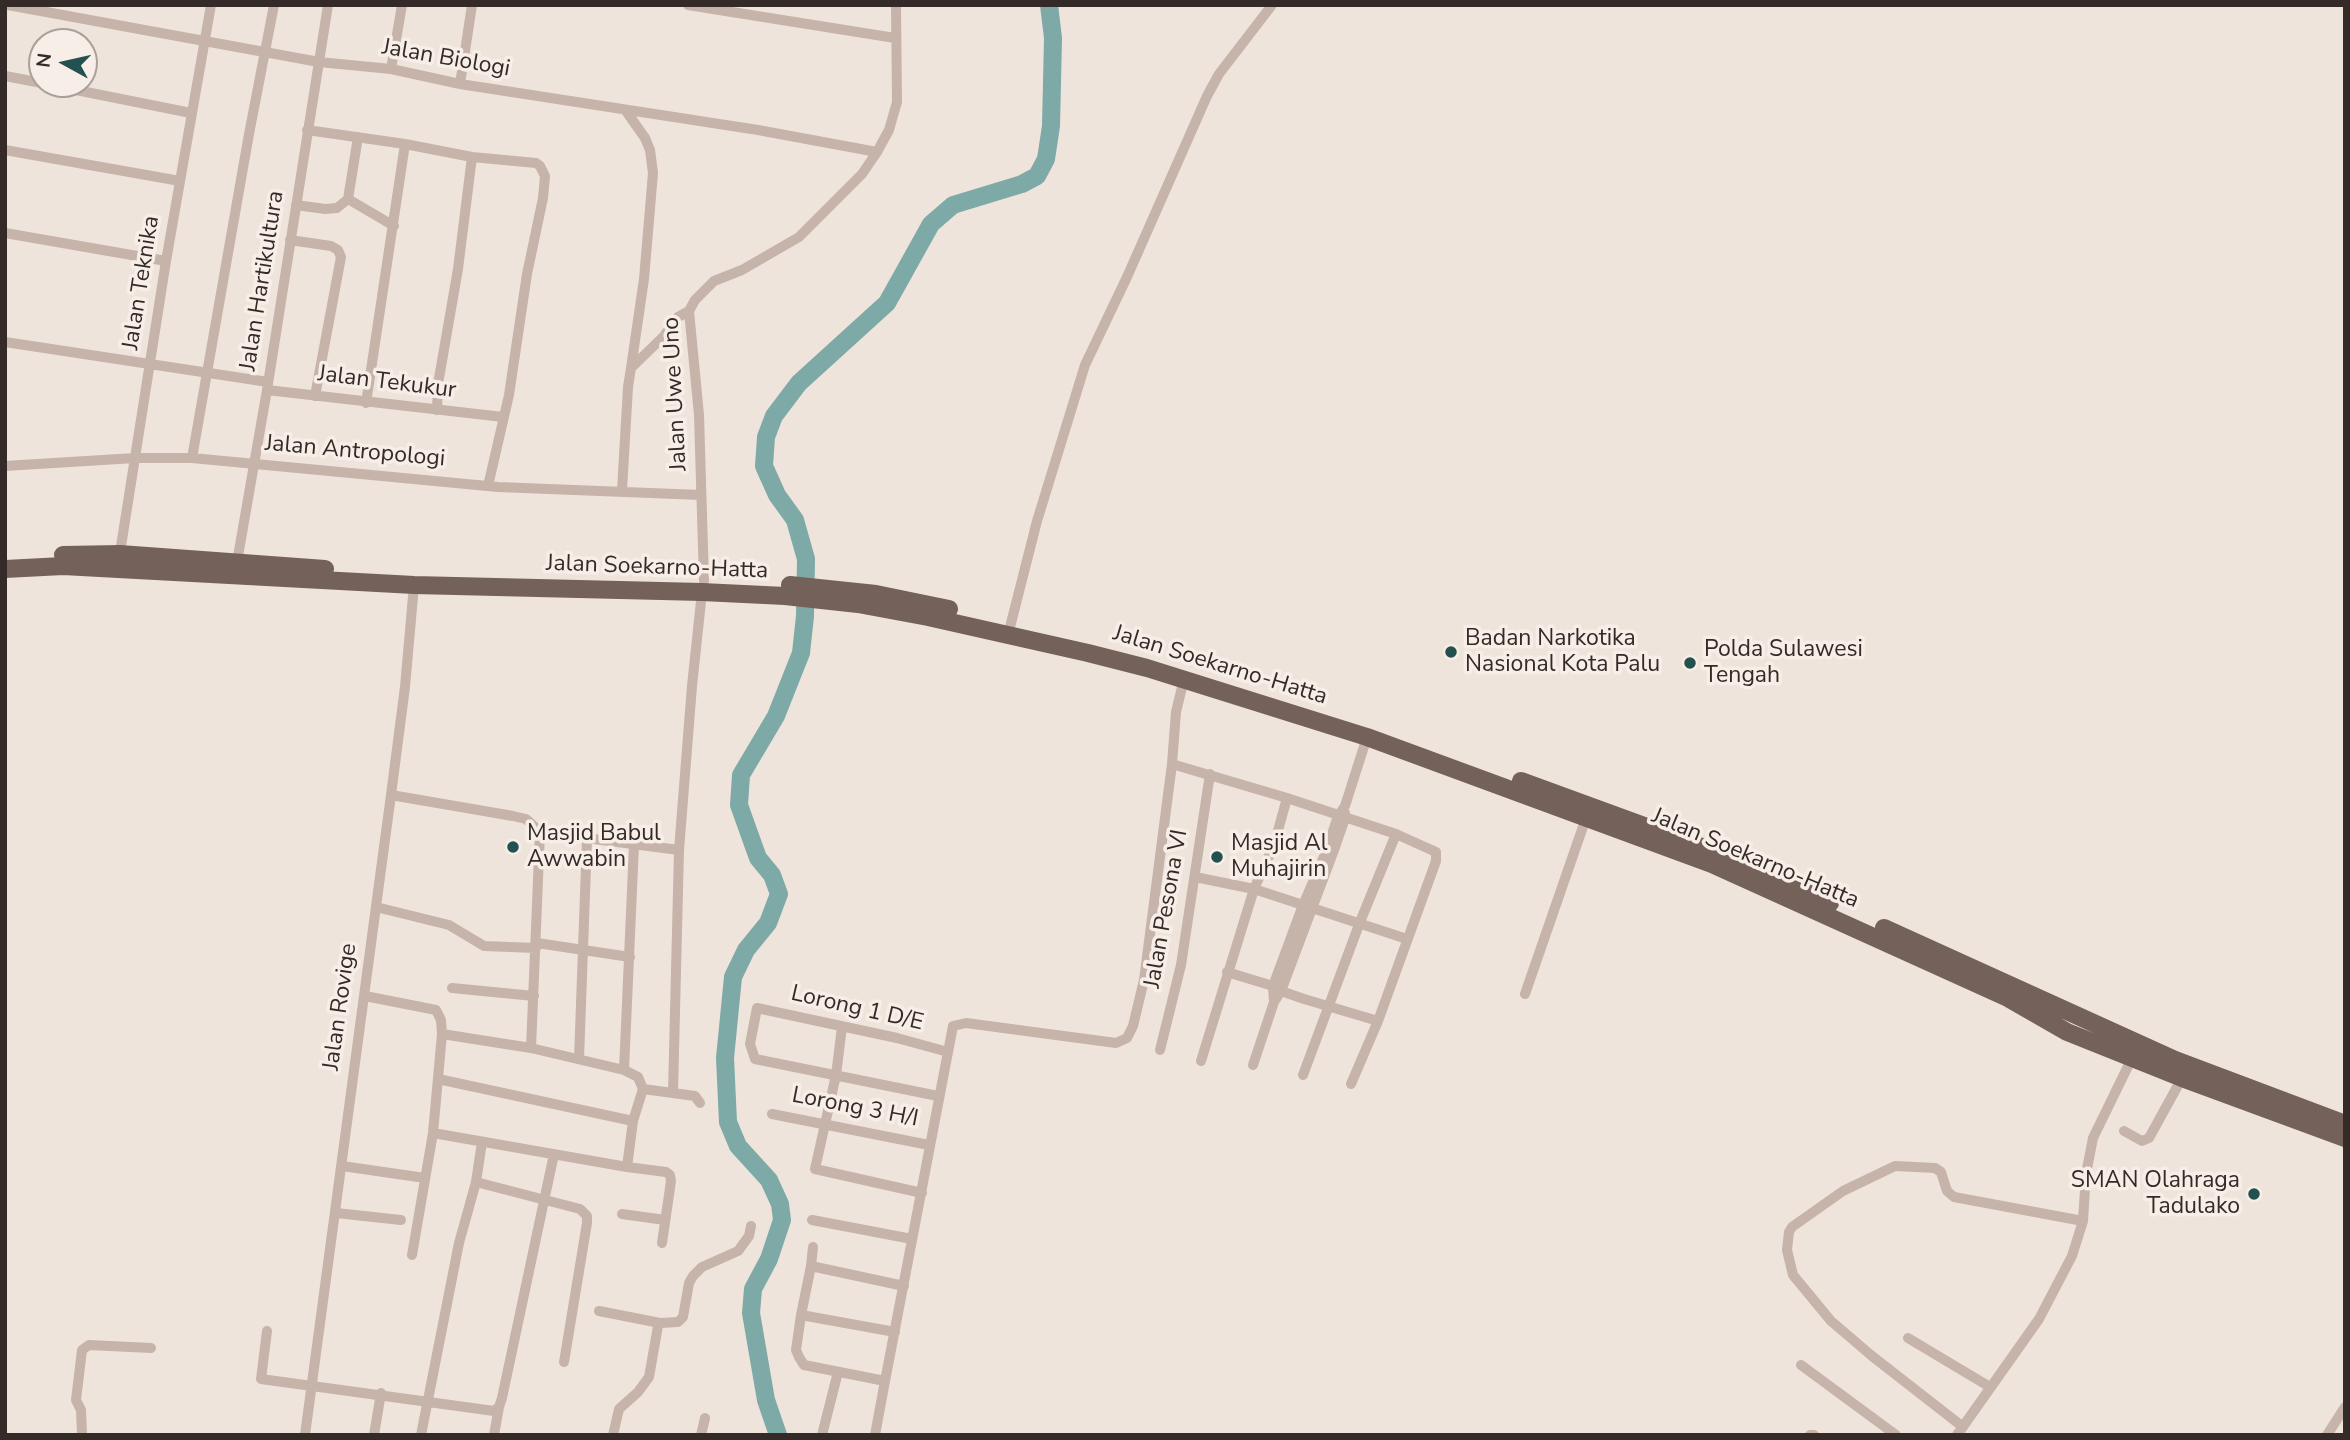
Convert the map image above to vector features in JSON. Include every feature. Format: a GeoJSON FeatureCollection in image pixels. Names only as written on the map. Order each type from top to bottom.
{"type":"FeatureCollection","features":[{"type":"Feature","properties":{"kind":"main road","name":"Jalan Soekarno-Hatta"},"geometry":{"type":"LineString","coordinates":[[5,557],[354,576],[493,578],[784,590],[918,602],[1088,653],[1310,712],[1367,737],[1718,853],[1890,937],[2067,1032],[2345,1138]]}},
{"type":"Feature","properties":{"kind":"main road","name":"Jalan Soekarno-Hatta"},"geometry":{"type":"LineString","coordinates":[[5,569],[119,562],[237,562],[414,585],[703,587]]}},
{"type":"Feature","properties":{"kind":"main road","name":"Jalan Soekarno-Hatta"},"geometry":{"type":"LineString","coordinates":[[1009,630],[1170,663],[1553,798],[1586,818],[1723,869],[1890,937],[2175,1060],[2345,1124]]}},
{"type":"Feature","properties":{"kind":"street","name":"Jalan Biologi"},"geometry":{"type":"LineString","coordinates":[[8,5],[319,62],[391,69],[460,84],[877,152]]}},
{"type":"Feature","properties":{"kind":"street","name":"Jalan Teknika"},"geometry":{"type":"LineString","coordinates":[[119,562],[166,261],[211,5]]}},
{"type":"Feature","properties":{"kind":"street"},"geometry":{"type":"LineString","coordinates":[[192,458],[274,5]]}},
{"type":"Feature","properties":{"kind":"street","name":"Jalan Hartikultura"},"geometry":{"type":"LineString","coordinates":[[237,562],[268,386],[328,5]]}},
{"type":"Feature","properties":{"kind":"street"},"geometry":{"type":"LineString","coordinates":[[391,69],[402,5]]}},
{"type":"Feature","properties":{"kind":"street"},"geometry":{"type":"LineString","coordinates":[[460,84],[472,5]]}},
{"type":"Feature","properties":{"kind":"street"},"geometry":{"type":"LineString","coordinates":[[688,5],[895,38]]}},
{"type":"Feature","properties":{"kind":"street","name":"Jalan Uwe Uno"},"geometry":{"type":"LineString","coordinates":[[673,1093],[679,850],[703,587],[699,415],[689,312],[695,300],[715,281],[742,270],[799,237],[862,174],[877,152],[889,130],[897,102],[896,5]]}},
{"type":"Feature","properties":{"kind":"street"},"geometry":{"type":"LineString","coordinates":[[1009,630],[1037,521],[1085,365],[1207,96],[1219,74],[1272,5]]}},
{"type":"Feature","properties":{"kind":"street"},"geometry":{"type":"LineString","coordinates":[[5,76],[28,81]]}},
{"type":"Feature","properties":{"kind":"street"},"geometry":{"type":"LineString","coordinates":[[98,95],[191,113]]}},
{"type":"Feature","properties":{"kind":"street"},"geometry":{"type":"LineString","coordinates":[[622,490],[631,368],[644,279],[653,173],[650,150],[645,138],[626,110]]}},
{"type":"Feature","properties":{"kind":"street"},"geometry":{"type":"LineString","coordinates":[[307,130],[472,157],[536,163],[540,166],[545,176],[509,395],[488,486]]}},
{"type":"Feature","properties":{"kind":"street"},"geometry":{"type":"LineString","coordinates":[[296,205],[337,208],[348,199],[358,137]]}},
{"type":"Feature","properties":{"kind":"street"},"geometry":{"type":"LineString","coordinates":[[366,403],[405,144]]}},
{"type":"Feature","properties":{"kind":"street"},"geometry":{"type":"LineString","coordinates":[[5,150],[180,181]]}},
{"type":"Feature","properties":{"kind":"street"},"geometry":{"type":"LineString","coordinates":[[437,410],[438,384],[458,269],[472,157]]}},
{"type":"Feature","properties":{"kind":"street"},"geometry":{"type":"LineString","coordinates":[[348,199],[394,226]]}},
{"type":"Feature","properties":{"kind":"street"},"geometry":{"type":"LineString","coordinates":[[5,233],[166,261]]}},
{"type":"Feature","properties":{"kind":"street"},"geometry":{"type":"LineString","coordinates":[[290,240],[331,246],[338,250],[341,257],[315,396]]}},
{"type":"Feature","properties":{"kind":"street"},"geometry":{"type":"LineString","coordinates":[[631,368],[664,336],[678,317],[689,312]]}},
{"type":"Feature","properties":{"kind":"street","name":"Jalan Tekukur"},"geometry":{"type":"LineString","coordinates":[[5,342],[208,372],[315,396],[503,416]]}},
{"type":"Feature","properties":{"kind":"street","name":"Jalan Antropologi"},"geometry":{"type":"LineString","coordinates":[[5,466],[135,458],[192,458],[488,486],[701,495]]}},
{"type":"Feature","properties":{"kind":"street","name":"Jalan Rovige"},"geometry":{"type":"LineString","coordinates":[[305,1435],[405,687],[414,585]]}},
{"type":"Feature","properties":{"kind":"street"},"geometry":{"type":"LineString","coordinates":[[875,1435],[952,1028],[958,1023],[1116,1042],[1127,1038],[1133,1026],[1144,980],[1172,764],[1176,712],[1184,679]]}},
{"type":"Feature","properties":{"kind":"street"},"geometry":{"type":"LineString","coordinates":[[1253,1065],[1277,988],[1342,813],[1367,737]]}},
{"type":"Feature","properties":{"kind":"street"},"geometry":{"type":"LineString","coordinates":[[1172,764],[1342,813],[1431,849],[1437,855],[1378,1021],[1351,1084]]}},
{"type":"Feature","properties":{"kind":"street","name":"Jalan Pesona VI"},"geometry":{"type":"LineString","coordinates":[[1160,1050],[1181,965],[1210,774]]}},
{"type":"Feature","properties":{"kind":"street"},"geometry":{"type":"LineString","coordinates":[[391,795],[513,816],[526,820],[540,832],[679,850]]}},
{"type":"Feature","properties":{"kind":"street"},"geometry":{"type":"LineString","coordinates":[[1201,1061],[1254,889],[1274,845],[1287,798]]}},
{"type":"Feature","properties":{"kind":"street"},"geometry":{"type":"LineString","coordinates":[[1525,994],[1586,818]]}},
{"type":"Feature","properties":{"kind":"street"},"geometry":{"type":"LineString","coordinates":[[531,1048],[540,832]]}},
{"type":"Feature","properties":{"kind":"street"},"geometry":{"type":"LineString","coordinates":[[1303,1075],[1396,834]]}},
{"type":"Feature","properties":{"kind":"street"},"geometry":{"type":"LineString","coordinates":[[579,1059],[587,839]]}},
{"type":"Feature","properties":{"kind":"street"},"geometry":{"type":"LineString","coordinates":[[624,1070],[634,845]]}},
{"type":"Feature","properties":{"kind":"street"},"geometry":{"type":"LineString","coordinates":[[1195,877],[1254,889],[1407,939]]}},
{"type":"Feature","properties":{"kind":"street"},"geometry":{"type":"LineString","coordinates":[[376,907],[449,925],[484,946],[536,945],[630,957]]}},
{"type":"Feature","properties":{"kind":"street"},"geometry":{"type":"LineString","coordinates":[[1227,972],[1378,1021]]}},
{"type":"Feature","properties":{"kind":"street"},"geometry":{"type":"LineString","coordinates":[[452,988],[534,996]]}},
{"type":"Feature","properties":{"kind":"street"},"geometry":{"type":"LineString","coordinates":[[365,996],[436,1010],[441,1020],[433,1133],[412,1255]]}},
{"type":"Feature","properties":{"kind":"street","name":"Lorong 1 D/E"},"geometry":{"type":"LineString","coordinates":[[836,1075],[755,1059],[750,1044],[757,1008],[897,1038],[948,1052]]}},
{"type":"Feature","properties":{"kind":"street"},"geometry":{"type":"LineString","coordinates":[[842,1027],[836,1075],[815,1169],[922,1193]]}},
{"type":"Feature","properties":{"kind":"street"},"geometry":{"type":"LineString","coordinates":[[442,1034],[531,1048],[624,1070],[638,1077],[643,1089],[633,1121],[627,1167]]}},
{"type":"Feature","properties":{"kind":"street"},"geometry":{"type":"LineString","coordinates":[[2082,1221],[1954,1197],[1947,1191],[1941,1172],[1935,1168],[1895,1166],[1843,1191],[1792,1227],[1787,1250],[1793,1275],[1831,1321],[1960,1431],[2039,1318],[2072,1256],[2082,1221],[2086,1174],[2093,1138],[2132,1058]]}},
{"type":"Feature","properties":{"kind":"street"},"geometry":{"type":"LineString","coordinates":[[836,1075],[938,1096]]}},
{"type":"Feature","properties":{"kind":"street"},"geometry":{"type":"LineString","coordinates":[[2124,1131],[2143,1141],[2149,1138],[2182,1078]]}},
{"type":"Feature","properties":{"kind":"street"},"geometry":{"type":"LineString","coordinates":[[438,1079],[633,1121]]}},
{"type":"Feature","properties":{"kind":"street"},"geometry":{"type":"LineString","coordinates":[[643,1089],[695,1096],[700,1103]]}},
{"type":"Feature","properties":{"kind":"street","name":"Lorong 3 H/I"},"geometry":{"type":"LineString","coordinates":[[772,1114],[929,1144]]}},
{"type":"Feature","properties":{"kind":"street"},"geometry":{"type":"LineString","coordinates":[[433,1133],[660,1171],[670,1175],[662,1243]]}},
{"type":"Feature","properties":{"kind":"street"},"geometry":{"type":"LineString","coordinates":[[421,1435],[482,1142]]}},
{"type":"Feature","properties":{"kind":"street"},"geometry":{"type":"LineString","coordinates":[[494,1435],[554,1154]]}},
{"type":"Feature","properties":{"kind":"street"},"geometry":{"type":"LineString","coordinates":[[342,1166],[425,1178]]}},
{"type":"Feature","properties":{"kind":"street"},"geometry":{"type":"LineString","coordinates":[[475,1182],[580,1209],[587,1216],[564,1362]]}},
{"type":"Feature","properties":{"kind":"street"},"geometry":{"type":"LineString","coordinates":[[335,1213],[401,1220]]}},
{"type":"Feature","properties":{"kind":"street"},"geometry":{"type":"LineString","coordinates":[[622,1214],[665,1220]]}},
{"type":"Feature","properties":{"kind":"street"},"geometry":{"type":"LineString","coordinates":[[812,1220],[912,1239]]}},
{"type":"Feature","properties":{"kind":"street"},"geometry":{"type":"LineString","coordinates":[[599,1311],[660,1323],[678,1322],[683,1317],[689,1283],[693,1276],[702,1267],[738,1251],[749,1236],[751,1226]]}},
{"type":"Feature","properties":{"kind":"street"},"geometry":{"type":"LineString","coordinates":[[813,1247],[796,1350],[801,1362],[804,1365],[886,1381]]}},
{"type":"Feature","properties":{"kind":"street"},"geometry":{"type":"LineString","coordinates":[[811,1266],[904,1286]]}},
{"type":"Feature","properties":{"kind":"street"},"geometry":{"type":"LineString","coordinates":[[801,1315],[895,1332]]}},
{"type":"Feature","properties":{"kind":"street"},"geometry":{"type":"LineString","coordinates":[[613,1435],[619,1409],[638,1392],[649,1377],[654,1340],[660,1323]]}},
{"type":"Feature","properties":{"kind":"street"},"geometry":{"type":"LineString","coordinates":[[267,1331],[261,1379],[312,1384],[487,1411],[494,1411],[499,1407]]}},
{"type":"Feature","properties":{"kind":"street"},"geometry":{"type":"LineString","coordinates":[[1908,1338],[1990,1387]]}},
{"type":"Feature","properties":{"kind":"street"},"geometry":{"type":"LineString","coordinates":[[82,1435],[81,1410],[76,1400],[82,1350],[89,1345],[150,1348]]}},
{"type":"Feature","properties":{"kind":"street"},"geometry":{"type":"LineString","coordinates":[[1801,1365],[1896,1435]]}},
{"type":"Feature","properties":{"kind":"street"},"geometry":{"type":"LineString","coordinates":[[822,1435],[838,1372]]}},
{"type":"Feature","properties":{"kind":"street"},"geometry":{"type":"LineString","coordinates":[[373,1435],[381,1394]]}},
{"type":"Feature","properties":{"kind":"street"},"geometry":{"type":"LineString","coordinates":[[2326,1435],[2345,1407]]}},
{"type":"Feature","properties":{"kind":"street"},"geometry":{"type":"LineString","coordinates":[[701,1435],[705,1418]]}},
{"type":"Feature","properties":{"kind":"waterway"},"geometry":{"type":"LineString","coordinates":[[778,1435],[766,1400],[751,1313],[753,1289],[769,1259],[782,1220],[780,1204],[769,1180],[738,1146],[728,1122],[725,1058],[733,977],[746,950],[768,923],[779,894],[772,875],[758,858],[739,805],[741,775],[776,716],[801,653],[805,616],[806,559],[795,520],[777,495],[764,466],[766,437],[774,416],[799,383],[887,303],[931,224],[953,205],[1022,184],[1037,176],[1046,159],[1051,126],[1053,38],[1049,5]]}},
{"type":"Feature","properties":{"kind":"place","name":"Badan Narkotika Nasional Kota Palu"},"geometry":{"type":"Point","coordinates":[1451,652]}},
{"type":"Feature","properties":{"kind":"place","name":"Polda Sulawesi Tengah"},"geometry":{"type":"Point","coordinates":[1690,663]}},
{"type":"Feature","properties":{"kind":"place","name":"Masjid Babul Awwabin"},"geometry":{"type":"Point","coordinates":[513,847]}},
{"type":"Feature","properties":{"kind":"place","name":"Masjid Al Muhajirin"},"geometry":{"type":"Point","coordinates":[1217,857]}},
{"type":"Feature","properties":{"kind":"place","name":"SMAN Olahraga Tadulako"},"geometry":{"type":"Point","coordinates":[2254,1194]}}]}
